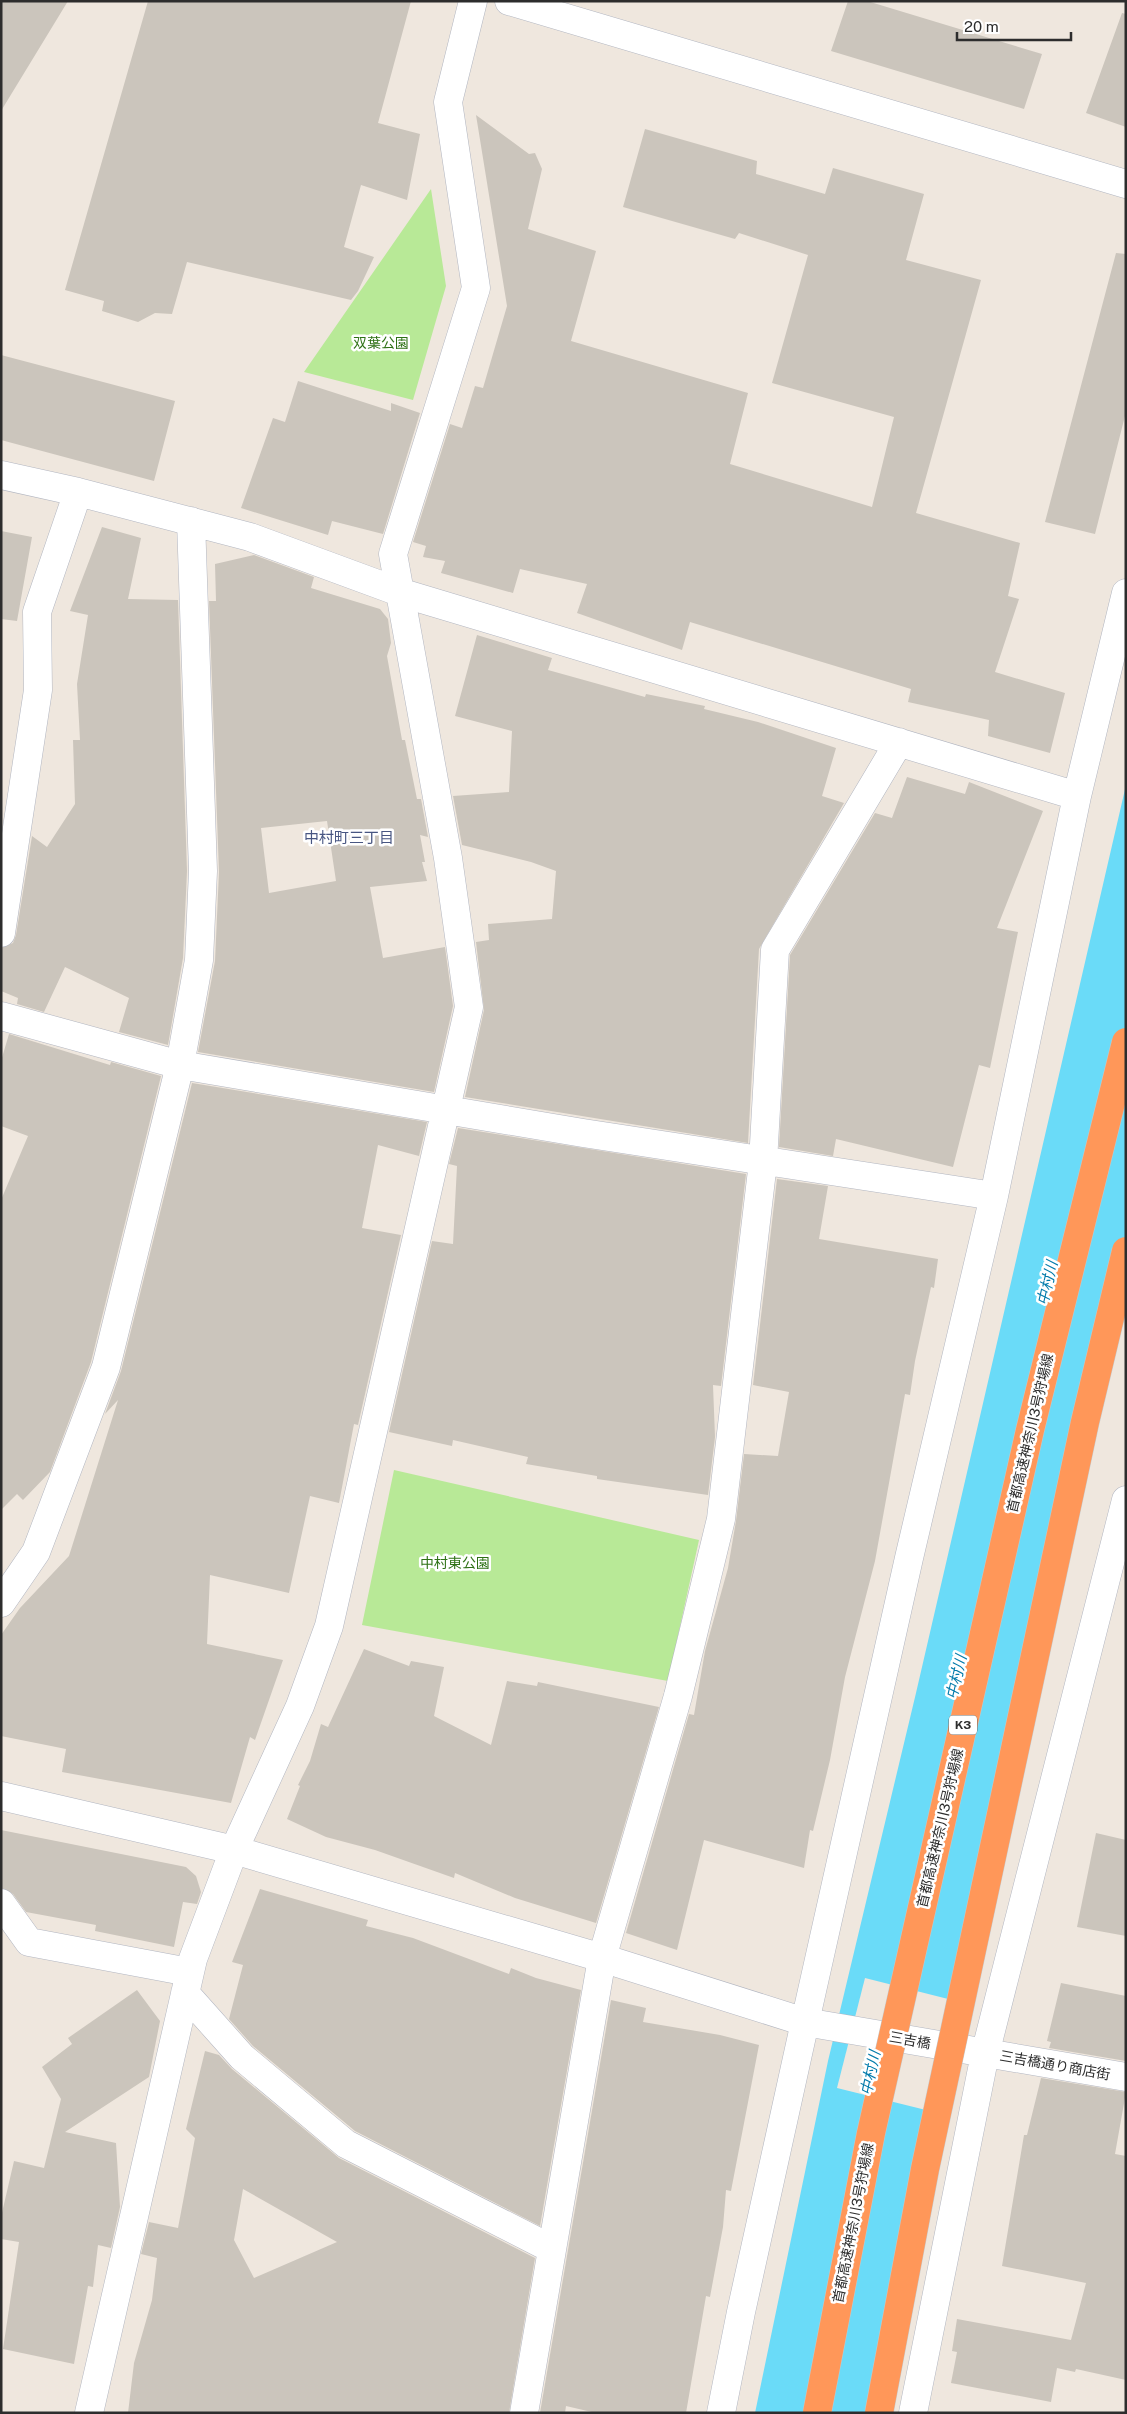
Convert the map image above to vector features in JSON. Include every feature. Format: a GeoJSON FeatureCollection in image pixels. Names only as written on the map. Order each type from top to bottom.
{"type":"FeatureCollection","features":[{"type":"Feature","properties":{"kind":"highway","name":"首都高速神奈川3号狩場線"},"geometry":{"type":"LineString","coordinates":[[817,2413],[870,2133],[1030,1430],[1126,1042]]}},
{"type":"Feature","properties":{"kind":"highway"},"geometry":{"type":"LineString","coordinates":[[879,2413],[927,2160],[1083,1432],[1126,1251]]}},
{"type":"Feature","properties":{"kind":"street"},"geometry":{"type":"LineString","coordinates":[[89,2413],[187,1982],[234,1850],[300,1706],[329,1626],[469,1007],[448,858],[402,592],[393,554],[476,288],[448,102],[474,1]]}},
{"type":"Feature","properties":{"kind":"street"},"geometry":{"type":"LineString","coordinates":[[509,1],[1126,184]]}},
{"type":"Feature","properties":{"kind":"street"},"geometry":{"type":"LineString","coordinates":[[1,475],[78,492],[250,537],[402,592],[1077,796]]}},
{"type":"Feature","properties":{"kind":"street"},"geometry":{"type":"LineString","coordinates":[[1,933],[4,892],[38,690],[37,612],[78,492]]}},
{"type":"Feature","properties":{"kind":"street"},"geometry":{"type":"LineString","coordinates":[[1,1603],[36,1552],[106,1367],[180,1065],[199,960],[203,871],[192,522]]}},
{"type":"Feature","properties":{"kind":"street"},"geometry":{"type":"LineString","coordinates":[[721,2413],[741,2312],[909,1558],[994,1196],[1077,796],[1126,593]]}},
{"type":"Feature","properties":{"kind":"street"},"geometry":{"type":"LineString","coordinates":[[524,2413],[602,1958],[678,1696],[720,1519],[763,1162],[775,950],[899,742]]}},
{"type":"Feature","properties":{"kind":"street"},"geometry":{"type":"LineString","coordinates":[[1,1016],[180,1065],[445,1111],[763,1162],[994,1196]]}},
{"type":"Feature","properties":{"kind":"street"},"geometry":{"type":"LineString","coordinates":[[913,2413],[985,2054],[1126,1500]]}},
{"type":"Feature","properties":{"kind":"street","name":"三吉橋"},"geometry":{"type":"LineString","coordinates":[[1,1796],[234,1850],[602,1958],[805,2022],[985,2054]]}},
{"type":"Feature","properties":{"kind":"street"},"geometry":{"type":"LineString","coordinates":[[1,1903],[29,1942],[187,1982],[242,2057],[346,2144],[552,2249]]}},
{"type":"Feature","properties":{"kind":"street","name":"三吉橋通り商店街"},"geometry":{"type":"LineString","coordinates":[[985,2054],[1126,2077]]}},
{"type":"Feature","properties":{"kind":"green space","name":"双葉公園"},"geometry":{"type":"Polygon","coordinates":[[[431,189],[446,286],[413,400],[304,372],[431,189]]]}},
{"type":"Feature","properties":{"kind":"green space","name":"中村東公園"},"geometry":{"type":"Polygon","coordinates":[[[394,1470],[699,1540],[668,1681],[362,1625],[394,1470]]]}},
{"type":"Feature","properties":{"kind":"water","name":"中村川"},"geometry":{"type":"Polygon","coordinates":[[[1126,785],[1126,1303],[1044,1601],[878,2413],[755,2413],[828,2061],[916,1693],[1126,785]]]}},
{"type":"Feature","properties":{"kind":"pier"},"geometry":{"type":"Polygon","coordinates":[[[865,1978],[960,2002],[938,2113],[837,2088],[865,1978]]]}},
{"type":"Feature","properties":{"kind":"building"},"geometry":{"type":"Polygon","coordinates":[[[1,1],[68,1],[1,111],[1,1]]]}},
{"type":"Feature","properties":{"kind":"building"},"geometry":{"type":"Polygon","coordinates":[[[148,1],[411,1],[378,123],[420,134],[407,200],[361,185],[344,247],[374,257],[358,291],[351,300],[187,262],[172,314],[155,313],[138,322],[102,311],[104,301],[65,290],[148,1]]]}},
{"type":"Feature","properties":{"kind":"building"},"geometry":{"type":"Polygon","coordinates":[[[848,1],[867,1],[1042,54],[1024,109],[831,51],[848,1]]]}},
{"type":"Feature","properties":{"kind":"building"},"geometry":{"type":"Polygon","coordinates":[[[1122,13],[1126,14],[1126,127],[1086,113],[1122,13]]]}},
{"type":"Feature","properties":{"kind":"building"},"geometry":{"type":"Polygon","coordinates":[[[476,115],[529,154],[535,153],[542,169],[528,229],[596,251],[571,341],[748,393],[730,464],[872,507],[894,417],[772,383],[808,255],[739,233],[735,239],[623,207],[645,129],[757,161],[756,174],[825,194],[833,168],[924,194],[906,260],[981,280],[916,513],[1020,543],[1008,596],[1019,599],[995,672],[1065,693],[1050,753],[988,736],[989,720],[908,702],[911,689],[690,622],[682,650],[577,613],[587,584],[520,569],[513,593],[441,573],[445,561],[423,557],[426,546],[413,542],[450,424],[462,428],[475,386],[483,388],[507,306],[476,115]]]}},
{"type":"Feature","properties":{"kind":"building"},"geometry":{"type":"Polygon","coordinates":[[[1116,253],[1126,254],[1126,412],[1095,534],[1045,522],[1116,253]]]}},
{"type":"Feature","properties":{"kind":"building"},"geometry":{"type":"Polygon","coordinates":[[[1,355],[175,401],[154,481],[1,440],[1,355]]]}},
{"type":"Feature","properties":{"kind":"building"},"geometry":{"type":"Polygon","coordinates":[[[298,381],[391,411],[391,403],[420,413],[383,534],[332,521],[328,535],[241,508],[273,418],[285,422],[298,381]]]}},
{"type":"Feature","properties":{"kind":"building"},"geometry":{"type":"Polygon","coordinates":[[[102,527],[141,538],[128,599],[178,600],[187,871],[183,958],[168,1045],[119,1032],[129,998],[65,967],[44,1012],[17,1004],[18,998],[1,991],[1,948],[13,943],[16,935],[32,836],[47,847],[75,804],[73,740],[80,740],[77,684],[88,615],[70,611],[102,527]]]}},
{"type":"Feature","properties":{"kind":"building"},"geometry":{"type":"Polygon","coordinates":[[[1,531],[32,537],[17,621],[1,619],[1,531]]]}},
{"type":"Feature","properties":{"kind":"building"},"geometry":{"type":"Polygon","coordinates":[[[254,555],[314,577],[311,588],[380,609],[388,619],[391,643],[387,656],[402,740],[405,740],[417,799],[421,799],[428,837],[420,835],[425,862],[422,862],[427,881],[370,887],[383,958],[445,947],[453,1006],[434,1092],[198,1052],[215,961],[219,872],[209,601],[216,601],[215,564],[254,555]],[[327,821],[261,828],[269,893],[336,881],[327,821]]]}},
{"type":"Feature","properties":{"kind":"building"},"geometry":{"type":"Polygon","coordinates":[[[477,635],[552,658],[548,670],[645,697],[646,694],[705,706],[704,709],[758,722],[836,748],[822,796],[844,803],[759,949],[748,1143],[465,1097],[484,1010],[476,942],[489,940],[488,924],[552,919],[556,871],[531,862],[462,845],[453,796],[509,792],[512,731],[455,716],[477,635]]]}},
{"type":"Feature","properties":{"kind":"building"},"geometry":{"type":"Polygon","coordinates":[[[907,777],[965,794],[969,782],[1043,811],[997,928],[1018,932],[990,1068],[979,1065],[953,1167],[836,1139],[833,1156],[779,1147],[790,955],[875,813],[892,818],[907,777]]]}},
{"type":"Feature","properties":{"kind":"building"},"geometry":{"type":"Polygon","coordinates":[[[9,1034],[110,1065],[111,1062],[161,1076],[91,1362],[50,1472],[23,1500],[17,1494],[1,1510],[1,1200],[28,1136],[1,1126],[1,1061],[9,1034]]]}},
{"type":"Feature","properties":{"kind":"building"},"geometry":{"type":"Polygon","coordinates":[[[192,1083],[427,1122],[419,1156],[378,1145],[362,1228],[401,1235],[358,1425],[354,1424],[339,1503],[310,1496],[289,1593],[210,1575],[207,1644],[283,1660],[255,1740],[250,1737],[231,1803],[62,1772],[66,1749],[1,1736],[1,1635],[20,1608],[69,1556],[118,1400],[105,1414],[121,1371],[192,1083]]]}},
{"type":"Feature","properties":{"kind":"building"},"geometry":{"type":"Polygon","coordinates":[[[458,1128],[746,1174],[721,1386],[713,1385],[715,1437],[708,1495],[597,1479],[597,1476],[526,1464],[528,1457],[453,1440],[452,1446],[389,1432],[432,1241],[453,1244],[457,1166],[449,1164],[458,1128]]]}},
{"type":"Feature","properties":{"kind":"building"},"geometry":{"type":"Polygon","coordinates":[[[777,1179],[828,1186],[819,1239],[938,1259],[934,1288],[931,1287],[915,1361],[910,1395],[905,1394],[875,1561],[845,1677],[830,1760],[813,1831],[810,1830],[804,1868],[704,1840],[677,1950],[626,1933],[689,1714],[694,1715],[705,1651],[728,1568],[744,1454],[778,1456],[789,1392],[753,1385],[777,1179]]]}},
{"type":"Feature","properties":{"kind":"building"},"geometry":{"type":"Polygon","coordinates":[[[364,1649],[409,1666],[411,1661],[444,1667],[434,1716],[491,1745],[507,1681],[537,1686],[538,1682],[659,1707],[596,1923],[515,1898],[455,1873],[454,1878],[375,1850],[326,1837],[287,1819],[300,1786],[298,1785],[310,1761],[321,1724],[328,1727],[364,1649]]]}},
{"type":"Feature","properties":{"kind":"building"},"geometry":{"type":"Polygon","coordinates":[[[1,1830],[186,1867],[196,1876],[201,1892],[197,1904],[183,1902],[174,1947],[95,1931],[96,1925],[26,1912],[13,1894],[1,1888],[1,1830]]]}},
{"type":"Feature","properties":{"kind":"building"},"geometry":{"type":"Polygon","coordinates":[[[1096,1833],[1126,1840],[1126,1936],[1077,1927],[1096,1833]]]}},
{"type":"Feature","properties":{"kind":"building"},"geometry":{"type":"Polygon","coordinates":[[[260,1889],[368,1920],[366,1926],[413,1938],[509,1974],[511,1968],[536,1978],[581,1990],[540,2226],[355,2131],[253,2046],[229,2019],[243,1965],[232,1962],[260,1889]]]}},
{"type":"Feature","properties":{"kind":"building"},"geometry":{"type":"Polygon","coordinates":[[[1061,1983],[1126,1996],[1126,2061],[1049,2048],[1051,2042],[1047,2041],[1061,1983]]]}},
{"type":"Feature","properties":{"kind":"building"},"geometry":{"type":"Polygon","coordinates":[[[137,1990],[160,2021],[149,2077],[65,2132],[116,2143],[120,2207],[111,2248],[98,2245],[93,2287],[88,2286],[74,2364],[3,2349],[19,2242],[1,2239],[1,2217],[14,2161],[44,2168],[61,2099],[42,2067],[72,2044],[68,2038],[137,1990]]]}},
{"type":"Feature","properties":{"kind":"building"},"geometry":{"type":"Polygon","coordinates":[[[611,2000],[646,2008],[643,2022],[720,2035],[759,2045],[731,2191],[726,2190],[723,2227],[710,2297],[706,2296],[686,2413],[596,2413],[566,2406],[565,2413],[540,2413],[611,2000]]]}},
{"type":"Feature","properties":{"kind":"building"},"geometry":{"type":"Polygon","coordinates":[[[205,2051],[219,2055],[232,2069],[339,2158],[535,2258],[509,2413],[128,2413],[134,2363],[152,2300],[157,2258],[141,2254],[149,2222],[178,2228],[195,2138],[186,2129],[205,2051]],[[243,2189],[234,2240],[254,2278],[337,2242],[243,2189]]]}},
{"type":"Feature","properties":{"kind":"building"},"geometry":{"type":"Polygon","coordinates":[[[1041,2078],[1126,2092],[1115,2154],[1126,2156],[1126,2380],[1076,2369],[1075,2372],[1057,2368],[1051,2402],[951,2383],[957,2352],[952,2351],[957,2319],[1071,2340],[1086,2283],[1002,2266],[1024,2135],[1027,2135],[1041,2078]]]}},
{"type":"Feature","properties":{"kind":"district","name":"中村町三丁目"},"geometry":{"type":"Point","coordinates":[349,837]}}]}
